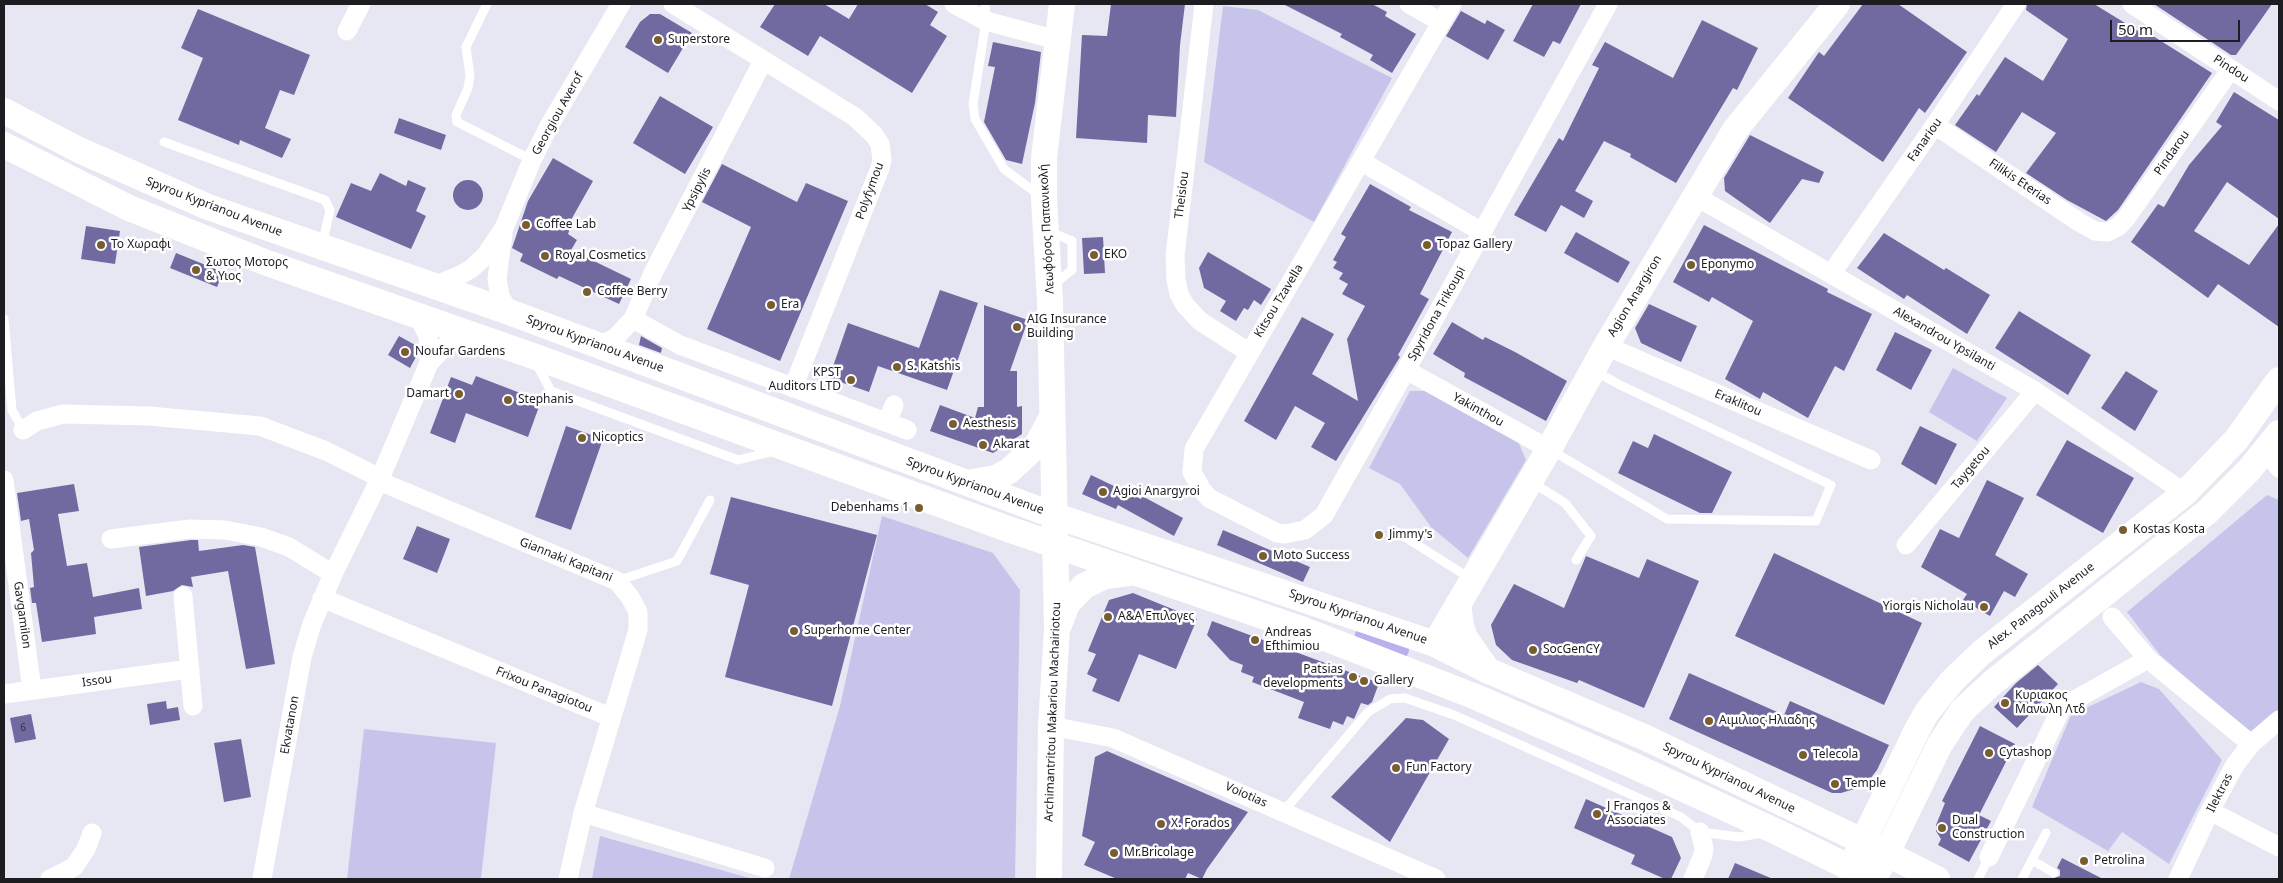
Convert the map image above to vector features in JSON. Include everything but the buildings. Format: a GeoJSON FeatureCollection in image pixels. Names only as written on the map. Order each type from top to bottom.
{"type":"FeatureCollection","features":[{"type":"Feature","properties":{"kind":"main road","name":"Λεωφόρος Παπανικολή"},"geometry":{"type":"LineString","coordinates":[[1054,545],[1049,288],[1045,230],[1044,158],[1062,4]]}},
{"type":"Feature","properties":{"kind":"main road","name":"Agion Anargiron"},"geometry":{"type":"LineString","coordinates":[[1435,644],[1549,449],[1606,346],[1736,130],[1837,4]]}},
{"type":"Feature","properties":{"kind":"main road","name":"Spyrou Kyprianou Avenue"},"geometry":{"type":"LineString","coordinates":[[4,111],[79,150],[159,187],[208,207],[509,312],[1053,515],[1435,644],[1489,671],[1644,737],[1937,879]]}},
{"type":"Feature","properties":{"kind":"main road"},"geometry":{"type":"LineString","coordinates":[[4,146],[64,178],[138,212],[267,263],[533,356],[1135,574],[1304,630],[1476,697],[1632,765],[1776,831],[1861,877],[1886,853],[1940,744],[1962,711],[1992,683],[2207,512],[2275,451]]}},
{"type":"Feature","properties":{"kind":"main road","name":"Alex. Panagouli Avenue"},"geometry":{"type":"LineString","coordinates":[[1861,877],[1862,841],[1927,712],[1952,681],[1981,653],[2185,493],[2236,440],[2279,380]]}},
{"type":"Feature","properties":{"kind":"main road"},"geometry":{"type":"LineString","coordinates":[[967,483],[996,478],[1017,465],[1040,440],[1052,417]]}},
{"type":"Feature","properties":{"kind":"main road","name":"Archimantritou Makariou Machairiotou"},"geometry":{"type":"LineString","coordinates":[[1049,879],[1051,726],[1057,629],[1054,545]]}},
{"type":"Feature","properties":{"kind":"main road"},"geometry":{"type":"LineString","coordinates":[[1057,629],[1067,604],[1084,586],[1105,576],[1121,573],[1135,574]]}},
{"type":"Feature","properties":{"kind":"main road"},"geometry":{"type":"LineString","coordinates":[[1458,604],[1465,638],[1489,671]]}},
{"type":"Feature","properties":{"kind":"main road"},"geometry":{"type":"LineString","coordinates":[[1435,644],[1476,697]]}},
{"type":"Feature","properties":{"kind":"street"},"geometry":{"type":"LineString","coordinates":[[347,31],[361,4]]}},
{"type":"Feature","properties":{"kind":"street","name":"Georgiou Averof"},"geometry":{"type":"LineString","coordinates":[[433,286],[471,269],[485,256],[504,228],[532,160],[549,126],[621,4]]}},
{"type":"Feature","properties":{"kind":"street","name":"Polyfymou"},"geometry":{"type":"LineString","coordinates":[[673,4],[855,117],[874,134],[882,152],[880,168],[793,388]]}},
{"type":"Feature","properties":{"kind":"street"},"geometry":{"type":"LineString","coordinates":[[954,4],[975,17],[985,12],[1057,40]]}},
{"type":"Feature","properties":{"kind":"street","name":"Theisiou"},"geometry":{"type":"LineString","coordinates":[[1204,4],[1175,256],[1176,280],[1179,294],[1200,321],[1248,352]]}},
{"type":"Feature","properties":{"kind":"street"},"geometry":{"type":"LineString","coordinates":[[1408,4],[1441,22]]}},
{"type":"Feature","properties":{"kind":"street","name":"Kitsou Tzavella"},"geometry":{"type":"LineString","coordinates":[[1297,533],[1285,534],[1268,530],[1209,498],[1199,486],[1192,472],[1191,460],[1197,441],[1362,162],[1452,4]]}},
{"type":"Feature","properties":{"kind":"street","name":"Spyridona Trikoupi"},"geometry":{"type":"LineString","coordinates":[[1297,533],[1315,523],[1324,514],[1406,370],[1608,4]]}},
{"type":"Feature","properties":{"kind":"street","name":"Fanariou"},"geometry":{"type":"LineString","coordinates":[[1831,274],[1935,125],[2016,4]]}},
{"type":"Feature","properties":{"kind":"street","name":"Pindou"},"geometry":{"type":"LineString","coordinates":[[2132,4],[2279,101]]}},
{"type":"Feature","properties":{"kind":"street","name":"Ypsipylis"},"geometry":{"type":"LineString","coordinates":[[600,346],[615,338],[633,319],[653,273],[763,61]]}},
{"type":"Feature","properties":{"kind":"street","name":"Pindarou"},"geometry":{"type":"LineString","coordinates":[[2108,232],[2119,226],[2127,217],[2231,69]]}},
{"type":"Feature","properties":{"kind":"street","name":"Filikis Eterias"},"geometry":{"type":"LineString","coordinates":[[1935,125],[2079,222],[2094,231],[2108,232]]}},
{"type":"Feature","properties":{"kind":"street"},"geometry":{"type":"LineString","coordinates":[[1362,162],[1482,232]]}},
{"type":"Feature","properties":{"kind":"street","name":"Alexandrou Ypsilanti"},"geometry":{"type":"LineString","coordinates":[[1695,196],[2035,391],[2185,493]]}},
{"type":"Feature","properties":{"kind":"street","name":"Georgiou Averof"},"geometry":{"type":"LineString","coordinates":[[504,228],[497,279],[500,296],[509,312]]}},
{"type":"Feature","properties":{"kind":"street","name":"Ekvatanon"},"geometry":{"type":"LineString","coordinates":[[418,316],[428,336],[429,363]]}},
{"type":"Feature","properties":{"kind":"street"},"geometry":{"type":"LineString","coordinates":[[633,319],[680,345],[906,430]]}},
{"type":"Feature","properties":{"kind":"street","name":"Ekvatanon"},"geometry":{"type":"LineString","coordinates":[[262,879],[302,657],[322,598],[380,479],[429,363],[449,342],[469,334]]}},
{"type":"Feature","properties":{"kind":"street","name":"Eraklitou"},"geometry":{"type":"LineString","coordinates":[[1606,346],[1870,460]]}},
{"type":"Feature","properties":{"kind":"street","name":"Yakinthou"},"geometry":{"type":"LineString","coordinates":[[1406,370],[1549,449]]}},
{"type":"Feature","properties":{"kind":"street","name":"Taygetou"},"geometry":{"type":"LineString","coordinates":[[1906,545],[2035,391]]}},
{"type":"Feature","properties":{"kind":"street"},"geometry":{"type":"LineString","coordinates":[[887,423],[894,405]]}},
{"type":"Feature","properties":{"kind":"street","name":"Giannaki Kapitani"},"geometry":{"type":"LineString","coordinates":[[22,430],[37,421],[63,414],[149,416],[260,426],[326,451],[380,479],[617,581],[630,597],[638,612],[638,630],[610,717]]}},
{"type":"Feature","properties":{"kind":"street","name":"Gavgamilon"},"geometry":{"type":"LineString","coordinates":[[4,480],[32,690]]}},
{"type":"Feature","properties":{"kind":"street"},"geometry":{"type":"LineString","coordinates":[[111,539],[190,529],[225,530],[261,537],[289,547],[333,574]]}},
{"type":"Feature","properties":{"kind":"street"},"geometry":{"type":"LineString","coordinates":[[182,596],[194,706]]}},
{"type":"Feature","properties":{"kind":"street","name":"Frixou Panagiotou"},"geometry":{"type":"LineString","coordinates":[[322,598],[610,717]]}},
{"type":"Feature","properties":{"kind":"street"},"geometry":{"type":"LineString","coordinates":[[2112,617],[2148,660],[2251,744]]}},
{"type":"Feature","properties":{"kind":"street"},"geometry":{"type":"LineString","coordinates":[[1989,857],[2062,707],[2148,660]]}},
{"type":"Feature","properties":{"kind":"street","name":"Issou"},"geometry":{"type":"LineString","coordinates":[[4,694],[190,669]]}},
{"type":"Feature","properties":{"kind":"street"},"geometry":{"type":"LineString","coordinates":[[568,879],[583,813],[610,717]]}},
{"type":"Feature","properties":{"kind":"street","name":"Ilektras"},"geometry":{"type":"LineString","coordinates":[[2178,879],[2210,810],[2235,765],[2251,744],[2279,720]]}},
{"type":"Feature","properties":{"kind":"street","name":"Voiotias"},"geometry":{"type":"LineString","coordinates":[[1051,726],[1113,738],[1436,879]]}},
{"type":"Feature","properties":{"kind":"street"},"geometry":{"type":"LineString","coordinates":[[2210,810],[2279,847]]}},
{"type":"Feature","properties":{"kind":"street"},"geometry":{"type":"LineString","coordinates":[[583,813],[764,868]]}},
{"type":"Feature","properties":{"kind":"street"},"geometry":{"type":"LineString","coordinates":[[1693,879],[1703,855],[1704,848],[1700,832]]}},
{"type":"Feature","properties":{"kind":"street"},"geometry":{"type":"LineString","coordinates":[[50,879],[74,867],[86,849],[92,833]]}},
{"type":"Feature","properties":{"kind":"lane"},"geometry":{"type":"LineString","coordinates":[[487,4],[466,46],[470,76],[468,88],[456,115],[458,122],[532,160]]}},
{"type":"Feature","properties":{"kind":"lane"},"geometry":{"type":"LineString","coordinates":[[985,12],[973,104],[975,119],[1004,169],[1044,198]]}},
{"type":"Feature","properties":{"kind":"lane"},"geometry":{"type":"LineString","coordinates":[[164,142],[326,200],[330,210],[322,248]]}},
{"type":"Feature","properties":{"kind":"lane"},"geometry":{"type":"LineString","coordinates":[[4,319],[12,410],[22,430]]}},
{"type":"Feature","properties":{"kind":"lane"},"geometry":{"type":"LineString","coordinates":[[1549,449],[1667,519],[1816,521],[1831,485],[1620,385],[1593,369]]}},
{"type":"Feature","properties":{"kind":"lane"},"geometry":{"type":"LineString","coordinates":[[1530,481],[1565,503],[1591,536],[1576,560]]}},
{"type":"Feature","properties":{"kind":"lane"},"geometry":{"type":"LineString","coordinates":[[617,581],[677,561],[710,500]]}},
{"type":"Feature","properties":{"kind":"lane"},"geometry":{"type":"LineString","coordinates":[[1397,532],[1472,580]]}},
{"type":"Feature","properties":{"kind":"lane"},"geometry":{"type":"LineString","coordinates":[[1283,812],[1368,712],[1390,699],[1405,698],[1454,715],[1682,817],[1700,832],[1739,837],[1776,831]]}},
{"type":"Feature","properties":{"kind":"lane"},"geometry":{"type":"LineString","coordinates":[[2022,879],[2046,833]]}},
{"type":"Feature","properties":{"kind":"lane"},"geometry":{"type":"LineString","coordinates":[[1978,879],[1989,857]]}},
{"type":"Feature","properties":{"kind":"lane"},"geometry":{"type":"LineString","coordinates":[[2032,860],[2054,873]]}},
{"type":"Feature","properties":{"kind":"shaded area"},"geometry":{"type":"Polygon","coordinates":[[[1223,6],[1258,10],[1392,78],[1314,222],[1204,162],[1223,6]]]}},
{"type":"Feature","properties":{"kind":"shaded area"},"geometry":{"type":"Polygon","coordinates":[[[1953,368],[2007,398],[1977,441],[1929,412],[1953,368]]]}},
{"type":"Feature","properties":{"kind":"shaded area"},"geometry":{"type":"Polygon","coordinates":[[[1410,391],[1430,391],[1517,439],[1526,460],[1468,558],[1431,527],[1400,484],[1369,468],[1410,391]]]}},
{"type":"Feature","properties":{"kind":"shaded area"},"geometry":{"type":"Polygon","coordinates":[[[2267,495],[2279,500],[2279,709],[2250,733],[2160,655],[2127,612],[2267,495]]]}},
{"type":"Feature","properties":{"kind":"shaded area"},"geometry":{"type":"Polygon","coordinates":[[[882,516],[993,553],[1020,590],[1015,879],[789,879],[840,706],[882,516]]]}},
{"type":"Feature","properties":{"kind":"shaded area"},"geometry":{"type":"Polygon","coordinates":[[[2141,682],[2159,689],[2222,760],[2169,864],[2122,832],[2108,851],[2032,807],[2071,715],[2141,682]]]}},
{"type":"Feature","properties":{"kind":"shaded area"},"geometry":{"type":"Polygon","coordinates":[[[364,729],[496,743],[481,879],[347,879],[364,729]]]}},
{"type":"Feature","properties":{"kind":"shaded area"},"geometry":{"type":"Polygon","coordinates":[[[600,836],[753,879],[592,879],[600,836]]]}},
{"type":"Feature","properties":{"kind":"waterway"},"geometry":{"type":"LineString","coordinates":[[1370,638],[1394,647]]}},
{"type":"Feature","properties":{"kind":"place","name":"Superstore"},"geometry":{"type":"Point","coordinates":[658,40]}},
{"type":"Feature","properties":{"kind":"place","name":"Coffee Lab"},"geometry":{"type":"Point","coordinates":[526,225]}},
{"type":"Feature","properties":{"kind":"place","name":"Το Χωραφι"},"geometry":{"type":"Point","coordinates":[101,245]}},
{"type":"Feature","properties":{"kind":"place","name":"Topaz Gallery"},"geometry":{"type":"Point","coordinates":[1427,245]}},
{"type":"Feature","properties":{"kind":"place","name":"EKO"},"geometry":{"type":"Point","coordinates":[1094,255]}},
{"type":"Feature","properties":{"kind":"place","name":"Royal Cosmetics"},"geometry":{"type":"Point","coordinates":[545,256]}},
{"type":"Feature","properties":{"kind":"place","name":"Eponymo"},"geometry":{"type":"Point","coordinates":[1691,265]}},
{"type":"Feature","properties":{"kind":"place","name":"Σωτος Μοτορς & Υιος"},"geometry":{"type":"Point","coordinates":[196,270]}},
{"type":"Feature","properties":{"kind":"place","name":"Coffee Berry"},"geometry":{"type":"Point","coordinates":[587,292]}},
{"type":"Feature","properties":{"kind":"place","name":"Era"},"geometry":{"type":"Point","coordinates":[771,305]}},
{"type":"Feature","properties":{"kind":"place","name":"AIG Insurance Building"},"geometry":{"type":"Point","coordinates":[1017,327]}},
{"type":"Feature","properties":{"kind":"place","name":"Noufar Gardens"},"geometry":{"type":"Point","coordinates":[405,352]}},
{"type":"Feature","properties":{"kind":"place","name":"S. Katshis"},"geometry":{"type":"Point","coordinates":[897,367]}},
{"type":"Feature","properties":{"kind":"place","name":"KPST Auditors LTD"},"geometry":{"type":"Point","coordinates":[851,380]}},
{"type":"Feature","properties":{"kind":"place","name":"Damart"},"geometry":{"type":"Point","coordinates":[459,394]}},
{"type":"Feature","properties":{"kind":"place","name":"Stephanis"},"geometry":{"type":"Point","coordinates":[508,400]}},
{"type":"Feature","properties":{"kind":"place","name":"Aesthesis"},"geometry":{"type":"Point","coordinates":[953,424]}},
{"type":"Feature","properties":{"kind":"place","name":"Nicoptics"},"geometry":{"type":"Point","coordinates":[582,438]}},
{"type":"Feature","properties":{"kind":"place","name":"Akarat"},"geometry":{"type":"Point","coordinates":[983,445]}},
{"type":"Feature","properties":{"kind":"place","name":"Agioi Anargyroi"},"geometry":{"type":"Point","coordinates":[1103,492]}},
{"type":"Feature","properties":{"kind":"place","name":"Debenhams 1"},"geometry":{"type":"Point","coordinates":[919,508]}},
{"type":"Feature","properties":{"kind":"place","name":"Kostas Kosta"},"geometry":{"type":"Point","coordinates":[2123,530]}},
{"type":"Feature","properties":{"kind":"place","name":"Jimmy's"},"geometry":{"type":"Point","coordinates":[1379,535]}},
{"type":"Feature","properties":{"kind":"place","name":"Moto Success"},"geometry":{"type":"Point","coordinates":[1263,556]}},
{"type":"Feature","properties":{"kind":"place","name":"Yiorgis Nicholau"},"geometry":{"type":"Point","coordinates":[1984,607]}},
{"type":"Feature","properties":{"kind":"place","name":"Α&Α Επιλογες"},"geometry":{"type":"Point","coordinates":[1108,617]}},
{"type":"Feature","properties":{"kind":"place","name":"Superhome Center"},"geometry":{"type":"Point","coordinates":[794,631]}},
{"type":"Feature","properties":{"kind":"place","name":"Andreas Efthimiou"},"geometry":{"type":"Point","coordinates":[1255,640]}},
{"type":"Feature","properties":{"kind":"place","name":"SocGenCY"},"geometry":{"type":"Point","coordinates":[1533,650]}},
{"type":"Feature","properties":{"kind":"place","name":"Patsias developments"},"geometry":{"type":"Point","coordinates":[1353,677]}},
{"type":"Feature","properties":{"kind":"place","name":"Gallery"},"geometry":{"type":"Point","coordinates":[1364,681]}},
{"type":"Feature","properties":{"kind":"place","name":"Κυριακος Μανωλη Λτδ"},"geometry":{"type":"Point","coordinates":[2005,703]}},
{"type":"Feature","properties":{"kind":"place","name":"Αιμιλιος Ηλιαδης"},"geometry":{"type":"Point","coordinates":[1709,721]}},
{"type":"Feature","properties":{"kind":"place","name":"Cytashop"},"geometry":{"type":"Point","coordinates":[1989,753]}},
{"type":"Feature","properties":{"kind":"place","name":"Telecola"},"geometry":{"type":"Point","coordinates":[1803,755]}},
{"type":"Feature","properties":{"kind":"place","name":"Fun Factory"},"geometry":{"type":"Point","coordinates":[1396,768]}},
{"type":"Feature","properties":{"kind":"place","name":"Temple"},"geometry":{"type":"Point","coordinates":[1835,784]}},
{"type":"Feature","properties":{"kind":"place","name":"J Frangos & Associates"},"geometry":{"type":"Point","coordinates":[1597,814]}},
{"type":"Feature","properties":{"kind":"place","name":"X. Forados"},"geometry":{"type":"Point","coordinates":[1161,824]}},
{"type":"Feature","properties":{"kind":"place","name":"Dual Construction"},"geometry":{"type":"Point","coordinates":[1942,828]}},
{"type":"Feature","properties":{"kind":"place","name":"Mr.Bricolage"},"geometry":{"type":"Point","coordinates":[1114,853]}},
{"type":"Feature","properties":{"kind":"place","name":"Petrolina"},"geometry":{"type":"Point","coordinates":[2084,861]}}]}
